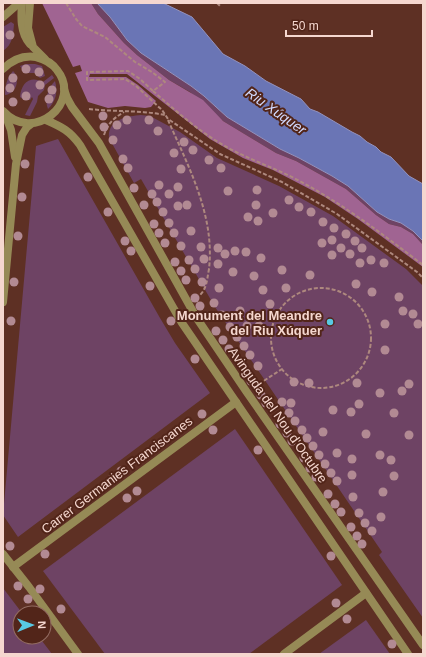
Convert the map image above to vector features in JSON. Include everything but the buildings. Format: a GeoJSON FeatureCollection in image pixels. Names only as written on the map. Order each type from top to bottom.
{"type":"FeatureCollection","features":[{"type":"Feature","properties":{"kind":"street"},"geometry":{"type":"LineString","coordinates":[[3,18],[19,3]]}},
{"type":"Feature","properties":{"kind":"street","name":"Avinguda del Nou d'Octubre"},"geometry":{"type":"LineString","coordinates":[[22,3],[23,31],[26,40],[54,66],[60,74],[67,98],[72,108],[99,143],[196,317],[246,392],[423,645]]}},
{"type":"Feature","properties":{"kind":"street"},"geometry":{"type":"LineString","coordinates":[[30,3],[28,28],[33,47]]}},
{"type":"Feature","properties":{"kind":"street"},"geometry":{"type":"LineString","coordinates":[[3,69],[15,60],[23,57],[32,56],[47,61]]}},
{"type":"Feature","properties":{"kind":"street"},"geometry":{"type":"LineString","coordinates":[[3,302],[16,164],[22,135],[27,126],[46,120],[54,113],[60,105],[64,89]]}},
{"type":"Feature","properties":{"kind":"street"},"geometry":{"type":"LineString","coordinates":[[3,111],[12,119],[21,123],[31,124]]}},
{"type":"Feature","properties":{"kind":"street"},"geometry":{"type":"LineString","coordinates":[[3,111],[11,130],[16,164]]}},
{"type":"Feature","properties":{"kind":"street","name":"Avinguda del Nou d'Octubre"},"geometry":{"type":"LineString","coordinates":[[46,120],[63,128],[73,135],[80,145],[182,323],[408,654]]}},
{"type":"Feature","properties":{"kind":"street","name":"Carrer Germanies Franciscanes"},"geometry":{"type":"LineString","coordinates":[[14,567],[236,402]]}},
{"type":"Feature","properties":{"kind":"street"},"geometry":{"type":"LineString","coordinates":[[3,555],[14,567],[78,654]]}},
{"type":"Feature","properties":{"kind":"street"},"geometry":{"type":"LineString","coordinates":[[284,654],[366,593]]}},
{"type":"Feature","properties":{"kind":"path"},"geometry":{"type":"LineString","coordinates":[[66,3],[82,26],[105,37],[136,62],[165,82],[153,91]]}},
{"type":"Feature","properties":{"kind":"path"},"geometry":{"type":"LineString","coordinates":[[217,3],[220,6]]}},
{"type":"Feature","properties":{"kind":"path"},"geometry":{"type":"LineString","coordinates":[[200,295],[204,290],[210,261],[210,245],[206,214],[202,200],[168,119],[162,110],[136,86],[125,79],[87,80],[87,72],[128,71],[140,79],[212,138],[236,152],[304,183],[367,223],[423,265]]}},
{"type":"Feature","properties":{"kind":"path"},"geometry":{"type":"LineString","coordinates":[[89,109],[145,112],[165,115]]}},
{"type":"Feature","properties":{"kind":"path"},"geometry":{"type":"LineString","coordinates":[[104,136],[109,124],[114,118],[124,112]]}},
{"type":"Feature","properties":{"kind":"path"},"geometry":{"type":"LineString","coordinates":[[168,119],[220,154],[282,182],[337,214],[406,263],[423,278]]}},
{"type":"Feature","properties":{"kind":"path"},"geometry":{"type":"LineString","coordinates":[[326,288],[342,293],[352,299],[366,315],[371,331],[370,348],[365,363],[355,376],[341,385],[325,388],[308,387],[293,380],[282,369],[274,354],[272,338],[274,321],[283,307],[295,296],[310,290],[326,288]]}},
{"type":"Feature","properties":{"kind":"path"},"geometry":{"type":"LineString","coordinates":[[259,384],[282,369]]}},
{"type":"Feature","properties":{"kind":"shaded area"},"geometry":{"type":"Polygon","coordinates":[[[42,3],[91,3],[98,14],[137,55],[169,80],[203,100],[223,121],[276,153],[296,161],[346,189],[376,215],[389,224],[401,227],[413,234],[423,245],[423,267],[358,219],[325,197],[273,170],[243,158],[210,139],[127,74],[90,74],[89,77],[126,77],[138,85],[156,101],[151,107],[145,108],[125,106],[108,108],[88,102],[75,73],[82,71],[80,65],[73,67],[42,3]]]}},
{"type":"Feature","properties":{"kind":"shaded area"},"geometry":{"type":"Polygon","coordinates":[[[91,3],[97,3],[110,17],[127,40],[141,53],[191,86],[227,117],[280,149],[348,186],[377,212],[389,219],[401,222],[413,231],[423,241],[423,245],[413,234],[401,227],[389,224],[376,215],[346,189],[296,161],[276,153],[223,121],[190,92],[169,80],[137,55],[98,14],[91,3]]]}},
{"type":"Feature","properties":{"kind":"shaded area"},"geometry":{"type":"Polygon","coordinates":[[[11,22],[14,24],[12,39],[3,51],[3,27],[11,22]]]}},
{"type":"Feature","properties":{"kind":"shaded area"},"geometry":{"type":"Polygon","coordinates":[[[26,64],[42,66],[45,76],[40,78],[35,73],[25,73],[20,66],[26,64]]]}},
{"type":"Feature","properties":{"kind":"shaded area"},"geometry":{"type":"Polygon","coordinates":[[[13,71],[17,78],[16,86],[12,92],[5,95],[5,88],[9,76],[13,71]]]}},
{"type":"Feature","properties":{"kind":"shaded area"},"geometry":{"type":"Polygon","coordinates":[[[52,75],[54,78],[45,85],[44,90],[38,96],[37,102],[30,116],[25,115],[33,99],[32,97],[30,100],[24,100],[20,97],[24,84],[34,79],[43,82],[52,75]]]}},
{"type":"Feature","properties":{"kind":"shaded area"},"geometry":{"type":"Polygon","coordinates":[[[55,81],[56,96],[48,109],[46,102],[47,94],[55,81]]]}},
{"type":"Feature","properties":{"kind":"shaded area"},"geometry":{"type":"Polygon","coordinates":[[[130,116],[150,116],[180,132],[217,158],[279,186],[333,216],[406,269],[423,286],[423,618],[379,555],[382,552],[380,549],[215,307],[141,179],[134,183],[109,138],[109,132],[111,127],[119,120],[130,116]]]}},
{"type":"Feature","properties":{"kind":"shaded area"},"geometry":{"type":"Polygon","coordinates":[[[58,139],[160,318],[175,343],[210,393],[18,537],[3,515],[36,146],[58,139]]]}},
{"type":"Feature","properties":{"kind":"shaded area"},"geometry":{"type":"Polygon","coordinates":[[[235,429],[342,585],[249,654],[105,654],[43,571],[235,429]]]}},
{"type":"Feature","properties":{"kind":"shaded area"},"geometry":{"type":"Polygon","coordinates":[[[3,588],[16,605],[12,605],[12,645],[45,645],[52,654],[3,654],[3,588]]]}},
{"type":"Feature","properties":{"kind":"shaded area"},"geometry":{"type":"Polygon","coordinates":[[[366,620],[390,654],[319,654],[366,620]]]}},
{"type":"Feature","properties":{"kind":"water","name":"Riu Xúquer"},"geometry":{"type":"Polygon","coordinates":[[[97,3],[163,3],[192,17],[223,54],[245,66],[266,81],[301,99],[310,109],[360,136],[381,152],[391,157],[409,176],[423,184],[423,241],[413,231],[401,223],[389,219],[377,212],[348,186],[280,149],[227,117],[191,86],[141,53],[127,40],[110,17],[97,3]]]}},
{"type":"Feature","properties":{"kind":"place","name":"Monument del Meandre del Riu Xúquer"},"geometry":{"type":"Point","coordinates":[330,322]}}]}
